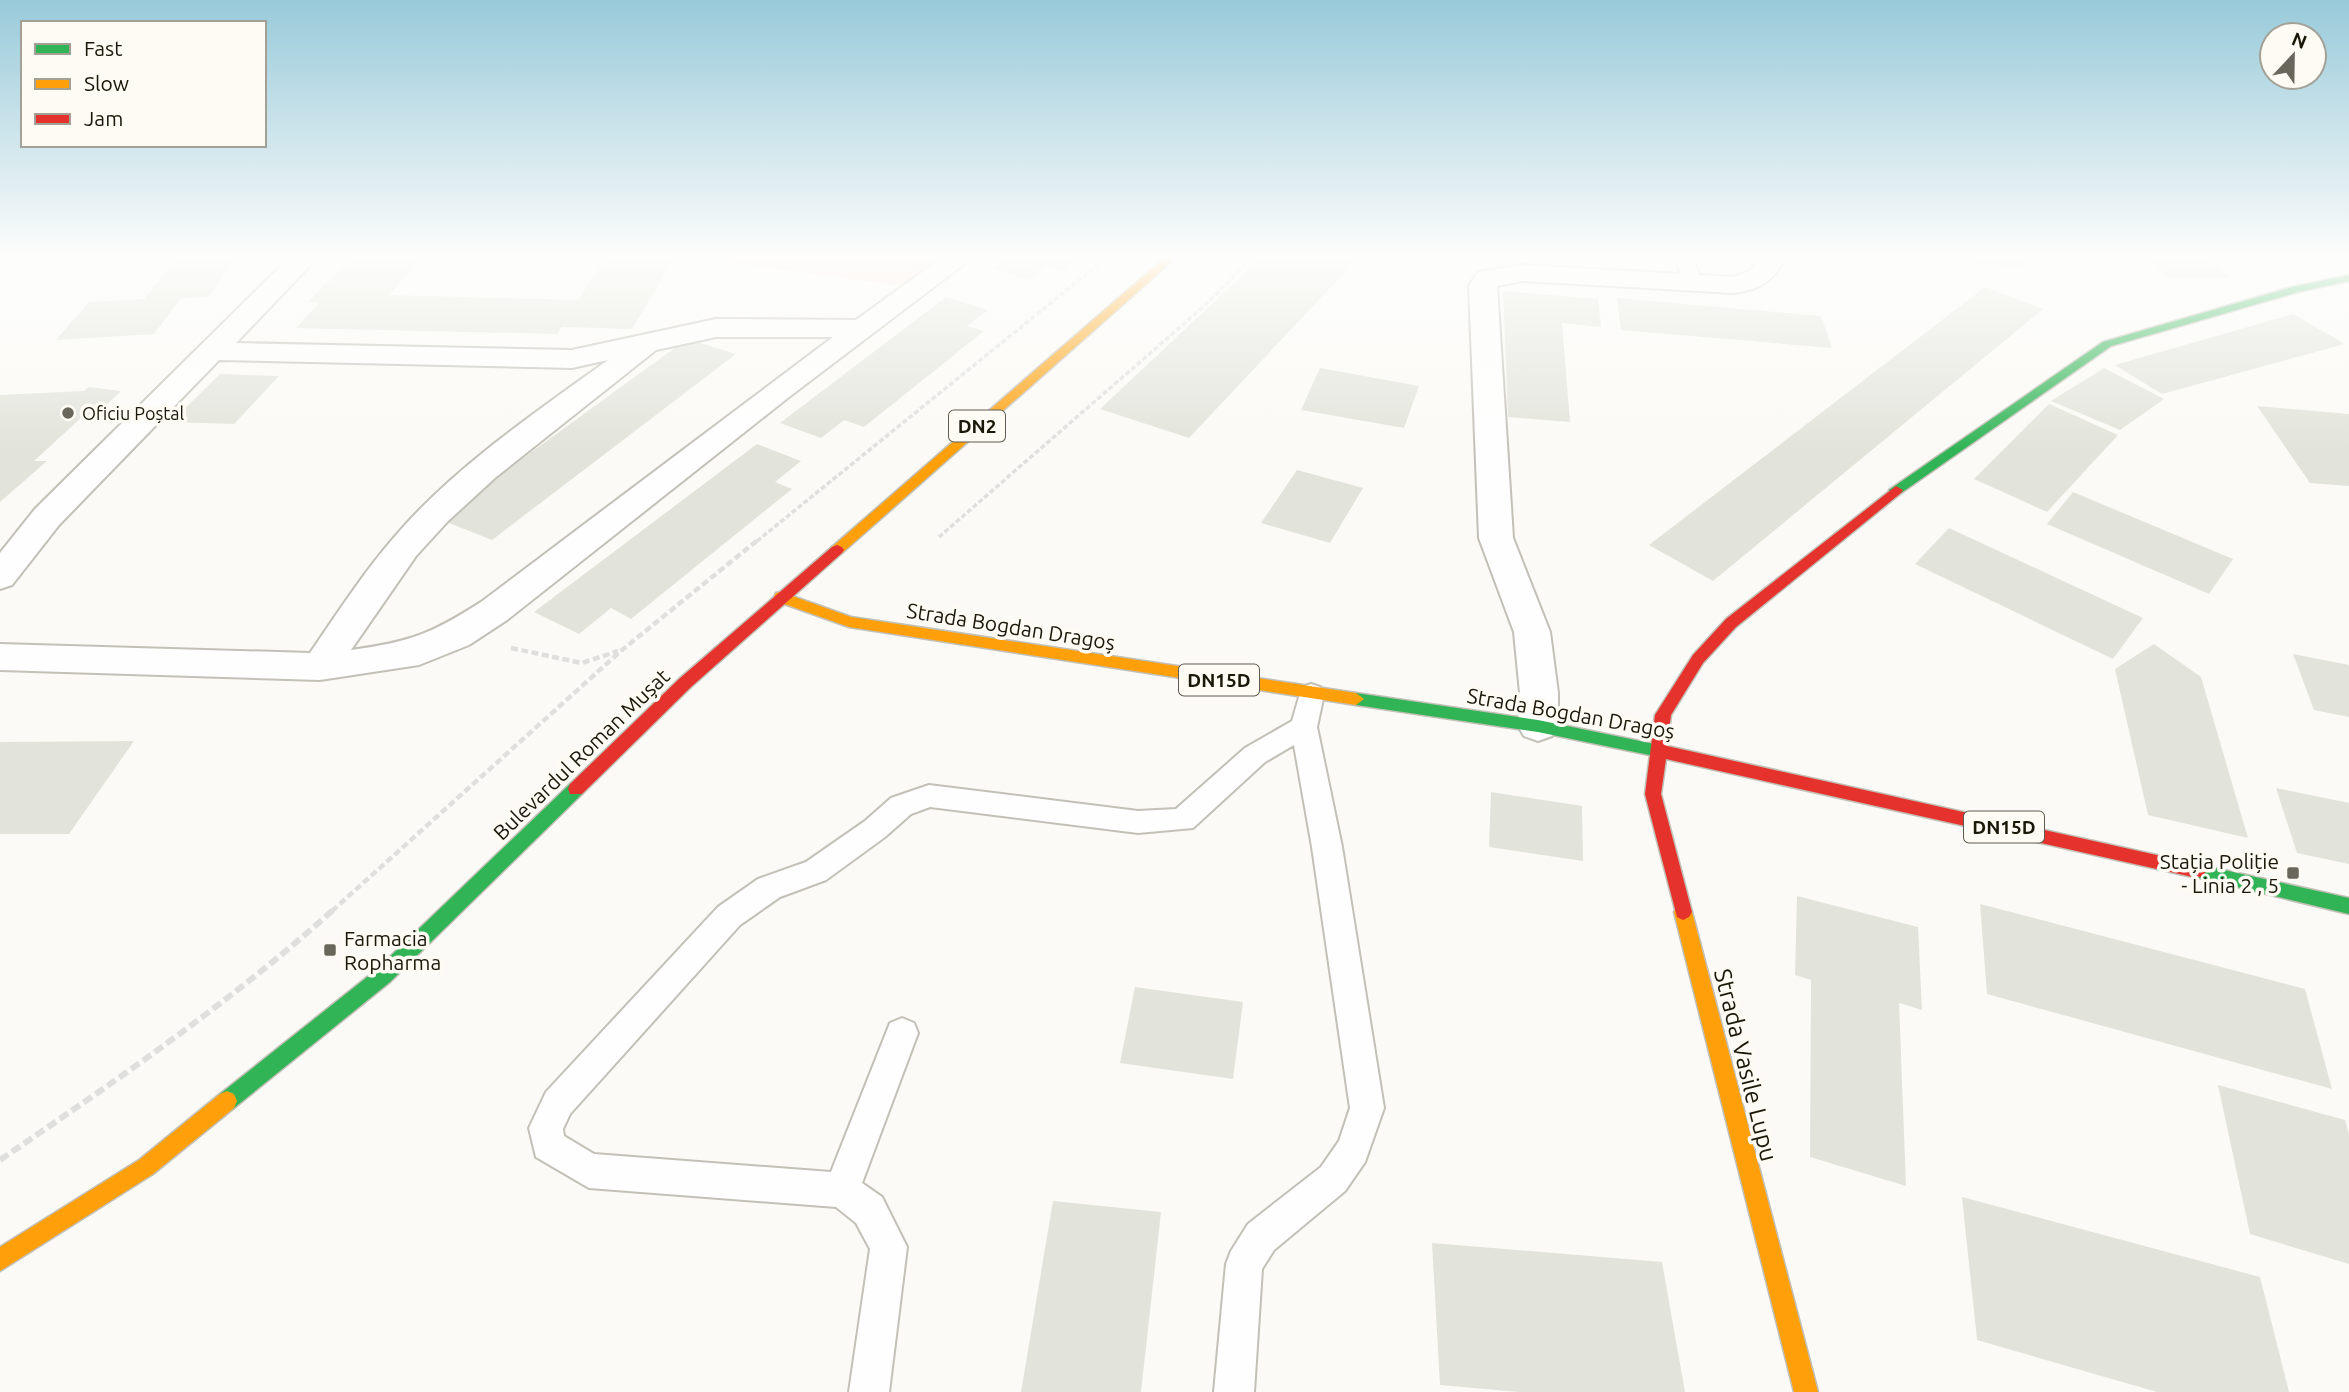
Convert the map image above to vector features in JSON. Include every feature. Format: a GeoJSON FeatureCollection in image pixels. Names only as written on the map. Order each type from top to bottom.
{"type":"FeatureCollection","features":[{"type":"Feature","properties":{"kind":"main road","name":"Bulevardul Roman Mușat"},"geometry":{"type":"LineString","coordinates":[[0,1260],[146,1167],[383,976],[685,683],[1099,320]]}},
{"type":"Feature","properties":{"kind":"main road","name":"Strada Vasile Lupu"},"geometry":{"type":"LineString","coordinates":[[1806,1392],[1653,793],[1664,715],[1698,659],[1731,623],[1913,476],[2107,344],[2190,320]]}},
{"type":"Feature","properties":{"kind":"main road","name":"Strada Bogdan Dragoș"},"geometry":{"type":"LineString","coordinates":[[781,597],[849,622],[1311,694],[1538,726],[1660,749],[2349,906]]}},
{"type":"Feature","properties":{"kind":"street"},"geometry":{"type":"LineString","coordinates":[[0,577],[47,517],[242,320]]}},
{"type":"Feature","properties":{"kind":"street"},"geometry":{"type":"LineString","coordinates":[[0,657],[320,667],[406,656],[456,636],[494,611],[874,320]]}},
{"type":"Feature","properties":{"kind":"street"},"geometry":{"type":"LineString","coordinates":[[1484,320],[1496,538],[1532,632],[1539,693],[1538,726]]}},
{"type":"Feature","properties":{"kind":"street"},"geometry":{"type":"LineString","coordinates":[[211,351],[572,359],[716,328],[863,328]]}},
{"type":"Feature","properties":{"kind":"street"},"geometry":{"type":"LineString","coordinates":[[320,667],[392,564],[436,513],[508,447],[654,340]]}},
{"type":"Feature","properties":{"kind":"lane"},"geometry":{"type":"LineString","coordinates":[[1234,1392],[1244,1264],[1261,1237],[1333,1179],[1353,1150],[1367,1108],[1327,848],[1304,727],[1311,694]]}},
{"type":"Feature","properties":{"kind":"lane"},"geometry":{"type":"LineString","coordinates":[[869,1392],[889,1247],[869,1210],[842,1190],[589,1171],[548,1145],[546,1128],[558,1103],[729,916],[769,888],[816,871],[875,829],[901,806],[929,796],[1138,822],[1182,820],[1255,755],[1304,727]]}},
{"type":"Feature","properties":{"kind":"lane"},"geometry":{"type":"LineString","coordinates":[[842,1190],[902,1033]]}},
{"type":"Feature","properties":{"kind":"path"},"geometry":{"type":"LineString","coordinates":[[0,1160],[94,1096],[292,947],[622,650],[1030,320]]}},
{"type":"Feature","properties":{"kind":"path"},"geometry":{"type":"LineString","coordinates":[[939,537],[1188,320]]}},
{"type":"Feature","properties":{"kind":"path"},"geometry":{"type":"LineString","coordinates":[[456,636],[582,663],[622,650]]}},
{"type":"Feature","properties":{"kind":"building"},"geometry":{"type":"Polygon","coordinates":[[[73,320],[165,320],[154,334],[56,340],[73,320]]]}},
{"type":"Feature","properties":{"kind":"building"},"geometry":{"type":"Polygon","coordinates":[[[303,320],[637,320],[632,329],[562,327],[557,334],[296,328],[303,320]]]}},
{"type":"Feature","properties":{"kind":"building"},"geometry":{"type":"Polygon","coordinates":[[[916,320],[975,320],[967,326],[984,331],[864,427],[844,420],[821,438],[780,423],[916,320]]]}},
{"type":"Feature","properties":{"kind":"building"},"geometry":{"type":"Polygon","coordinates":[[[1195,320],[1300,320],[1189,438],[1100,409],[1195,320]]]}},
{"type":"Feature","properties":{"kind":"building"},"geometry":{"type":"Polygon","coordinates":[[[1504,320],[1600,320],[1601,327],[1562,323],[1570,422],[1508,417],[1504,320]]]}},
{"type":"Feature","properties":{"kind":"building"},"geometry":{"type":"Polygon","coordinates":[[[1620,320],[1822,320],[1832,348],[1621,330],[1620,320]]]}},
{"type":"Feature","properties":{"kind":"building"},"geometry":{"type":"Polygon","coordinates":[[[1942,320],[2030,320],[1713,581],[1649,545],[1942,320]]]}},
{"type":"Feature","properties":{"kind":"building"},"geometry":{"type":"Polygon","coordinates":[[[2272,320],[2303,320],[2345,344],[2162,394],[2115,365],[2272,320]]]}},
{"type":"Feature","properties":{"kind":"building"},"geometry":{"type":"Polygon","coordinates":[[[687,339],[736,354],[492,540],[439,519],[687,339]]]}},
{"type":"Feature","properties":{"kind":"building"},"geometry":{"type":"Polygon","coordinates":[[[1320,368],[1419,386],[1404,428],[1301,410],[1320,368]]]}},
{"type":"Feature","properties":{"kind":"building"},"geometry":{"type":"Polygon","coordinates":[[[2104,368],[2164,399],[2120,430],[2051,401],[2104,368]]]}},
{"type":"Feature","properties":{"kind":"building"},"geometry":{"type":"Polygon","coordinates":[[[220,374],[279,376],[234,424],[171,422],[220,374]]]}},
{"type":"Feature","properties":{"kind":"building"},"geometry":{"type":"Polygon","coordinates":[[[89,387],[121,391],[95,416],[83,416],[34,461],[47,461],[0,502],[0,395],[84,391],[89,387]]]}},
{"type":"Feature","properties":{"kind":"building"},"geometry":{"type":"Polygon","coordinates":[[[2049,404],[2118,435],[2047,512],[1974,479],[2049,404]]]}},
{"type":"Feature","properties":{"kind":"building"},"geometry":{"type":"Polygon","coordinates":[[[2257,406],[2349,414],[2349,486],[2310,483],[2257,406]]]}},
{"type":"Feature","properties":{"kind":"building"},"geometry":{"type":"Polygon","coordinates":[[[757,444],[801,461],[775,482],[792,489],[631,619],[611,608],[579,634],[534,612],[757,444]]]}},
{"type":"Feature","properties":{"kind":"building"},"geometry":{"type":"Polygon","coordinates":[[[1297,470],[1363,488],[1330,543],[1261,523],[1297,470]]]}},
{"type":"Feature","properties":{"kind":"building"},"geometry":{"type":"Polygon","coordinates":[[[2073,492],[2233,559],[2209,594],[2047,524],[2073,492]]]}},
{"type":"Feature","properties":{"kind":"building"},"geometry":{"type":"Polygon","coordinates":[[[1949,528],[2143,618],[2113,659],[1915,564],[1949,528]]]}},
{"type":"Feature","properties":{"kind":"building"},"geometry":{"type":"Polygon","coordinates":[[[2154,644],[2201,677],[2248,838],[2148,815],[2115,669],[2154,644]]]}},
{"type":"Feature","properties":{"kind":"building"},"geometry":{"type":"Polygon","coordinates":[[[2293,654],[2349,665],[2349,717],[2314,710],[2293,654]]]}},
{"type":"Feature","properties":{"kind":"building"},"geometry":{"type":"Polygon","coordinates":[[[134,741],[69,834],[0,834],[0,742],[134,741]]]}},
{"type":"Feature","properties":{"kind":"building"},"geometry":{"type":"Polygon","coordinates":[[[2276,788],[2349,803],[2349,864],[2297,853],[2276,788]]]}},
{"type":"Feature","properties":{"kind":"building"},"geometry":{"type":"Polygon","coordinates":[[[1491,792],[1582,806],[1583,861],[1489,847],[1491,792]]]}},
{"type":"Feature","properties":{"kind":"building"},"geometry":{"type":"Polygon","coordinates":[[[1797,896],[1918,927],[1922,1010],[1899,1003],[1906,1186],[1810,1157],[1811,980],[1795,975],[1797,896]]]}},
{"type":"Feature","properties":{"kind":"building"},"geometry":{"type":"Polygon","coordinates":[[[1980,904],[2305,989],[2332,1089],[1987,994],[1980,904]]]}},
{"type":"Feature","properties":{"kind":"building"},"geometry":{"type":"Polygon","coordinates":[[[1135,987],[1243,1002],[1233,1079],[1120,1063],[1135,987]]]}},
{"type":"Feature","properties":{"kind":"building"},"geometry":{"type":"Polygon","coordinates":[[[2218,1085],[2345,1120],[2349,1134],[2349,1264],[2250,1234],[2218,1085]]]}},
{"type":"Feature","properties":{"kind":"building"},"geometry":{"type":"Polygon","coordinates":[[[1962,1197],[2260,1277],[2289,1392],[2157,1392],[1977,1340],[1962,1197]]]}},
{"type":"Feature","properties":{"kind":"building"},"geometry":{"type":"Polygon","coordinates":[[[1053,1201],[1161,1212],[1141,1392],[1021,1392],[1053,1201]]]}},
{"type":"Feature","properties":{"kind":"building"},"geometry":{"type":"Polygon","coordinates":[[[1432,1243],[1662,1262],[1685,1392],[1519,1392],[1440,1385],[1432,1243]]]}},
{"type":"Feature","properties":{"kind":"traffic: fast"},"geometry":{"type":"LineString","coordinates":[[1896,490],[2107,344],[2190,320]]}},
{"type":"Feature","properties":{"kind":"traffic: fast"},"geometry":{"type":"LineString","coordinates":[[1356,699],[1538,726],[1664,752]]}},
{"type":"Feature","properties":{"kind":"traffic: fast"},"geometry":{"type":"LineString","coordinates":[[227,1101],[383,976],[576,789]]}},
{"type":"Feature","properties":{"kind":"traffic: fast"},"geometry":{"type":"LineString","coordinates":[[2197,871],[2349,906]]}},
{"type":"Feature","properties":{"kind":"traffic: slow"},"geometry":{"type":"LineString","coordinates":[[837,550],[1100,320]]}},
{"type":"Feature","properties":{"kind":"traffic: slow"},"geometry":{"type":"LineString","coordinates":[[781,597],[849,622],[1356,699]]}},
{"type":"Feature","properties":{"kind":"traffic: slow"},"geometry":{"type":"LineString","coordinates":[[1683,912],[1806,1392]]}},
{"type":"Feature","properties":{"kind":"traffic: slow"},"geometry":{"type":"LineString","coordinates":[[0,1260],[146,1167],[227,1101]]}},
{"type":"Feature","properties":{"kind":"traffic: jam"},"geometry":{"type":"LineString","coordinates":[[1683,912],[1653,794],[1663,715],[1698,659],[1731,623],[1896,490]]}},
{"type":"Feature","properties":{"kind":"traffic: jam"},"geometry":{"type":"LineString","coordinates":[[576,789],[685,683],[837,550]]}},
{"type":"Feature","properties":{"kind":"traffic: jam"},"geometry":{"type":"LineString","coordinates":[[1664,752],[2197,871]]}},
{"type":"Feature","properties":{"kind":"place","name":"Oficiu Poștal"},"geometry":{"type":"Point","coordinates":[68,413]}},
{"type":"Feature","properties":{"kind":"place","name":"Stația Poliție - Linia 2 , 5"},"geometry":{"type":"Point","coordinates":[2293,873]}},
{"type":"Feature","properties":{"kind":"place","name":"Farmacia Ropharma"},"geometry":{"type":"Point","coordinates":[330,950]}}]}
